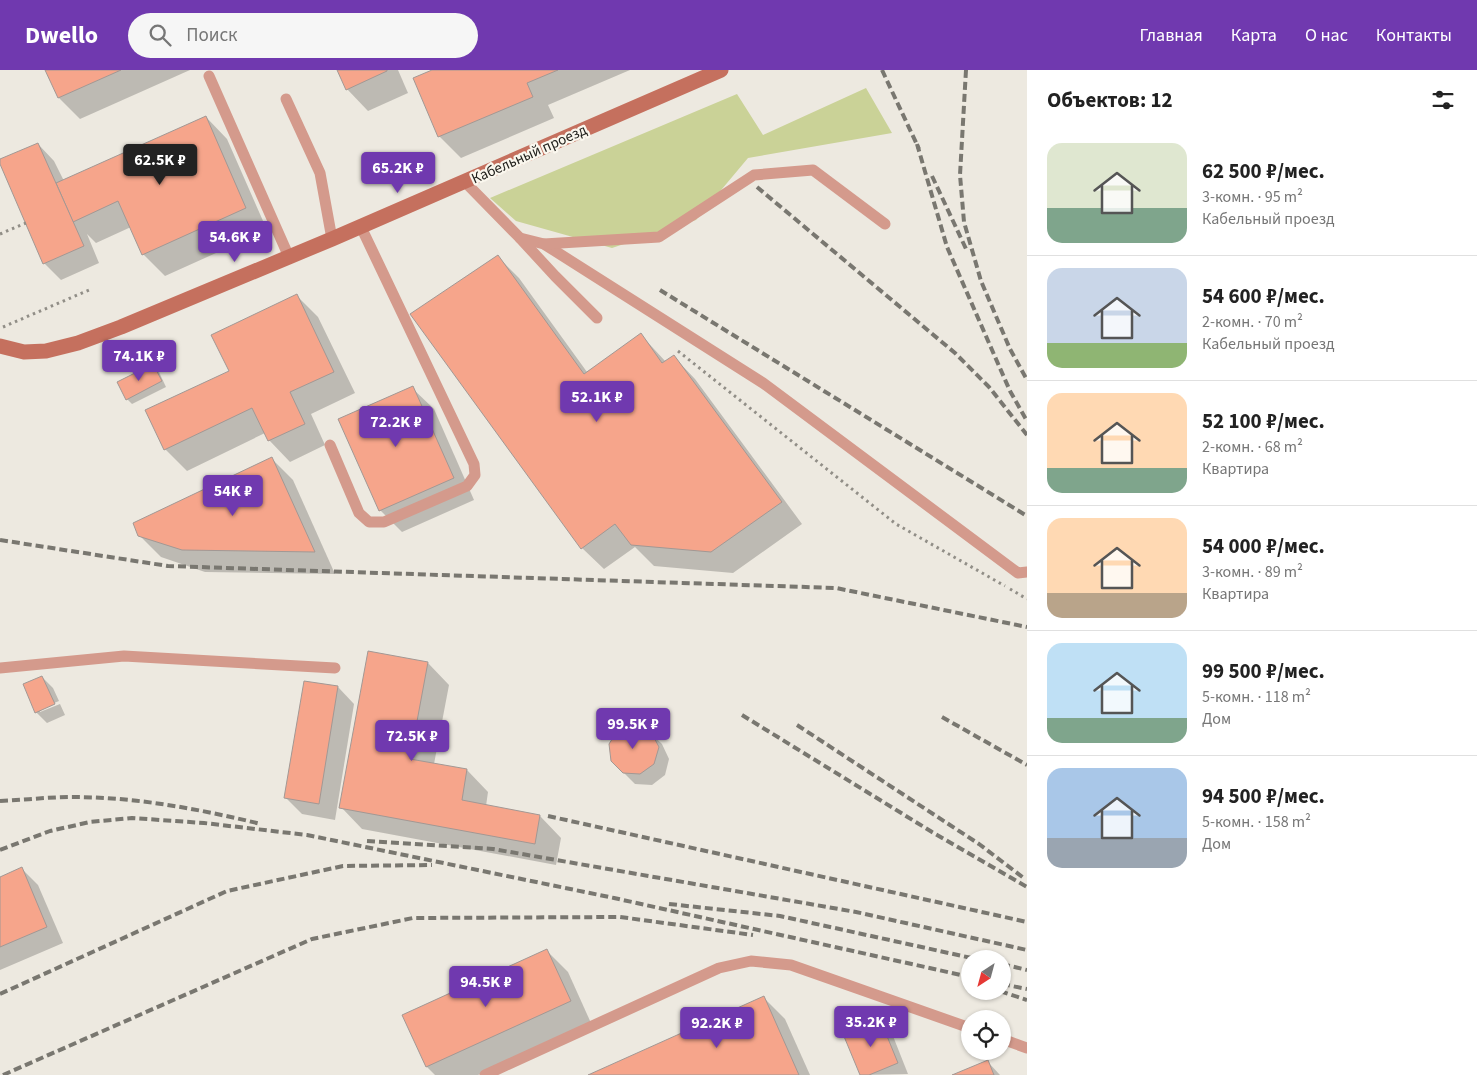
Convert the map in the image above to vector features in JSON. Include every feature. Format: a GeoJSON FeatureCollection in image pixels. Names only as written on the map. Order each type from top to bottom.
{"type":"FeatureCollection","features":[{"type":"Feature","properties":{"kind":"street","name":"Кабельный проезд"},"geometry":{"type":"LineString","coordinates":[[0,346],[24,352],[46,351],[78,343],[121,327],[361,227],[720,70]]}},
{"type":"Feature","properties":{"kind":"lane"},"geometry":{"type":"LineString","coordinates":[[209,76],[289,257]]}},
{"type":"Feature","properties":{"kind":"lane"},"geometry":{"type":"LineString","coordinates":[[286,99],[320,174],[332,239]]}},
{"type":"Feature","properties":{"kind":"lane"},"geometry":{"type":"LineString","coordinates":[[520,238],[544,244],[659,237],[754,175],[813,170],[885,224]]}},
{"type":"Feature","properties":{"kind":"lane"},"geometry":{"type":"LineString","coordinates":[[465,182],[597,318]]}},
{"type":"Feature","properties":{"kind":"lane"},"geometry":{"type":"LineString","coordinates":[[330,445],[360,513],[369,522],[384,522],[468,486],[475,475],[474,464],[371,252],[361,227]]}},
{"type":"Feature","properties":{"kind":"lane"},"geometry":{"type":"LineString","coordinates":[[544,244],[762,383],[1018,573],[1027,572]]}},
{"type":"Feature","properties":{"kind":"lane"},"geometry":{"type":"LineString","coordinates":[[0,668],[124,656],[335,668]]}},
{"type":"Feature","properties":{"kind":"lane"},"geometry":{"type":"LineString","coordinates":[[485,1075],[719,968],[751,961],[791,965],[961,1025]]}},
{"type":"Feature","properties":{"kind":"lane"},"geometry":{"type":"LineString","coordinates":[[1011,1043],[1027,1048]]}},
{"type":"Feature","properties":{"kind":"path"},"geometry":{"type":"LineString","coordinates":[[0,234],[26,223]]}},
{"type":"Feature","properties":{"kind":"path"},"geometry":{"type":"LineString","coordinates":[[0,328],[89,290]]}},
{"type":"Feature","properties":{"kind":"path"},"geometry":{"type":"LineString","coordinates":[[674,348],[896,524],[1027,599]]}},
{"type":"Feature","properties":{"kind":"green space"},"geometry":{"type":"Polygon","coordinates":[[[866,88],[892,133],[748,158],[696,220],[612,248],[516,221],[490,198],[737,94],[763,135],[866,88]]]}},
{"type":"Feature","properties":{"kind":"building"},"geometry":{"type":"Polygon","coordinates":[[[45,70],[121,70],[58,98],[45,70]]]}},
{"type":"Feature","properties":{"kind":"building"},"geometry":{"type":"Polygon","coordinates":[[[337,70],[387,70],[387,71],[346,90],[337,70]]]}},
{"type":"Feature","properties":{"kind":"building"},"geometry":{"type":"Polygon","coordinates":[[[432,70],[558,70],[527,83],[533,97],[438,137],[413,78],[432,70]]]}},
{"type":"Feature","properties":{"kind":"building"},"geometry":{"type":"Polygon","coordinates":[[[206,116],[246,208],[142,255],[118,201],[73,222],[56,183],[206,116]]]}},
{"type":"Feature","properties":{"kind":"building"},"geometry":{"type":"Polygon","coordinates":[[[38,143],[84,246],[43,264],[0,164],[0,159],[38,143]]]}},
{"type":"Feature","properties":{"kind":"building"},"geometry":{"type":"Polygon","coordinates":[[[498,255],[584,374],[641,333],[662,363],[674,355],[782,502],[711,552],[631,545],[615,524],[581,549],[410,314],[498,255]]]}},
{"type":"Feature","properties":{"kind":"building"},"geometry":{"type":"Polygon","coordinates":[[[297,294],[334,372],[290,392],[305,424],[268,441],[252,408],[164,450],[145,410],[229,371],[211,335],[297,294]]]}},
{"type":"Feature","properties":{"kind":"building"},"geometry":{"type":"Polygon","coordinates":[[[153,364],[162,381],[126,400],[117,382],[153,364]]]}},
{"type":"Feature","properties":{"kind":"building"},"geometry":{"type":"Polygon","coordinates":[[[413,386],[454,478],[379,511],[338,419],[413,386]]]}},
{"type":"Feature","properties":{"kind":"building"},"geometry":{"type":"Polygon","coordinates":[[[272,457],[315,552],[182,550],[138,536],[133,523],[272,457]]]}},
{"type":"Feature","properties":{"kind":"building"},"geometry":{"type":"Polygon","coordinates":[[[368,651],[428,662],[410,759],[467,769],[462,800],[540,815],[535,844],[339,808],[368,651]]]}},
{"type":"Feature","properties":{"kind":"building"},"geometry":{"type":"Polygon","coordinates":[[[42,676],[55,704],[35,713],[23,684],[42,676]]]}},
{"type":"Feature","properties":{"kind":"building"},"geometry":{"type":"Polygon","coordinates":[[[304,681],[338,686],[319,804],[284,798],[304,681]]]}},
{"type":"Feature","properties":{"kind":"building"},"geometry":{"type":"Polygon","coordinates":[[[635,725],[651,732],[659,747],[654,764],[640,774],[623,773],[611,761],[609,744],[618,730],[635,725]]]}},
{"type":"Feature","properties":{"kind":"building"},"geometry":{"type":"Polygon","coordinates":[[[22,867],[47,927],[0,947],[0,877],[22,867]]]}},
{"type":"Feature","properties":{"kind":"building"},"geometry":{"type":"Polygon","coordinates":[[[547,949],[571,1001],[426,1067],[402,1015],[547,949]]]}},
{"type":"Feature","properties":{"kind":"building"},"geometry":{"type":"Polygon","coordinates":[[[764,996],[799,1075],[588,1075],[764,996]]]}},
{"type":"Feature","properties":{"kind":"building"},"geometry":{"type":"Polygon","coordinates":[[[880,1019],[898,1063],[869,1075],[860,1075],[843,1034],[880,1019]]]}},
{"type":"Feature","properties":{"kind":"building"},"geometry":{"type":"Polygon","coordinates":[[[988,1060],[994,1075],[952,1075],[988,1060]]]}},
{"type":"Feature","properties":{"kind":"railway"},"geometry":{"type":"LineString","coordinates":[[882,70],[919,149]]}},
{"type":"Feature","properties":{"kind":"railway"},"geometry":{"type":"LineString","coordinates":[[966,70],[960,175],[964,222],[981,281],[1010,349],[1027,380]]}},
{"type":"Feature","properties":{"kind":"railway"},"geometry":{"type":"LineString","coordinates":[[917,144],[947,247],[1010,391],[1027,421]]}},
{"type":"Feature","properties":{"kind":"railway"},"geometry":{"type":"LineString","coordinates":[[932,176],[967,251]]}},
{"type":"Feature","properties":{"kind":"railway"},"geometry":{"type":"LineString","coordinates":[[757,187],[955,353],[989,387],[1027,435]]}},
{"type":"Feature","properties":{"kind":"railway"},"geometry":{"type":"LineString","coordinates":[[660,290],[1027,516]]}},
{"type":"Feature","properties":{"kind":"railway"},"geometry":{"type":"LineString","coordinates":[[0,540],[168,566],[836,588],[1027,627]]}},
{"type":"Feature","properties":{"kind":"railway"},"geometry":{"type":"LineString","coordinates":[[742,715],[932,832],[1027,887]]}},
{"type":"Feature","properties":{"kind":"railway"},"geometry":{"type":"LineString","coordinates":[[942,717],[1027,765]]}},
{"type":"Feature","properties":{"kind":"railway"},"geometry":{"type":"LineString","coordinates":[[797,725],[979,844],[1025,879]]}},
{"type":"Feature","properties":{"kind":"railway"},"geometry":{"type":"LineString","coordinates":[[0,801],[63,797],[120,799],[214,813],[261,824]]}},
{"type":"Feature","properties":{"kind":"railway"},"geometry":{"type":"LineString","coordinates":[[548,816],[1027,922]]}},
{"type":"Feature","properties":{"kind":"railway"},"geometry":{"type":"LineString","coordinates":[[0,850],[50,831],[90,822],[132,818],[204,823],[307,835],[614,898],[961,975]]}},
{"type":"Feature","properties":{"kind":"railway"},"geometry":{"type":"LineString","coordinates":[[367,841],[493,849],[856,912],[1027,950]]}},
{"type":"Feature","properties":{"kind":"railway"},"geometry":{"type":"LineString","coordinates":[[0,994],[227,891],[343,866],[432,865]]}},
{"type":"Feature","properties":{"kind":"railway"},"geometry":{"type":"LineString","coordinates":[[669,904],[780,916],[961,956]]}},
{"type":"Feature","properties":{"kind":"railway"},"geometry":{"type":"LineString","coordinates":[[3,1075],[312,939],[413,918],[620,917],[753,935]]}},
{"type":"Feature","properties":{"kind":"railway"},"geometry":{"type":"LineString","coordinates":[[1011,966],[1027,970]]}},
{"type":"Feature","properties":{"kind":"railway"},"geometry":{"type":"LineString","coordinates":[[1011,986],[1027,989]]}},
{"type":"Feature","properties":{"kind":"railway"},"geometry":{"type":"LineString","coordinates":[[1011,995],[1027,1000]]}}]}
